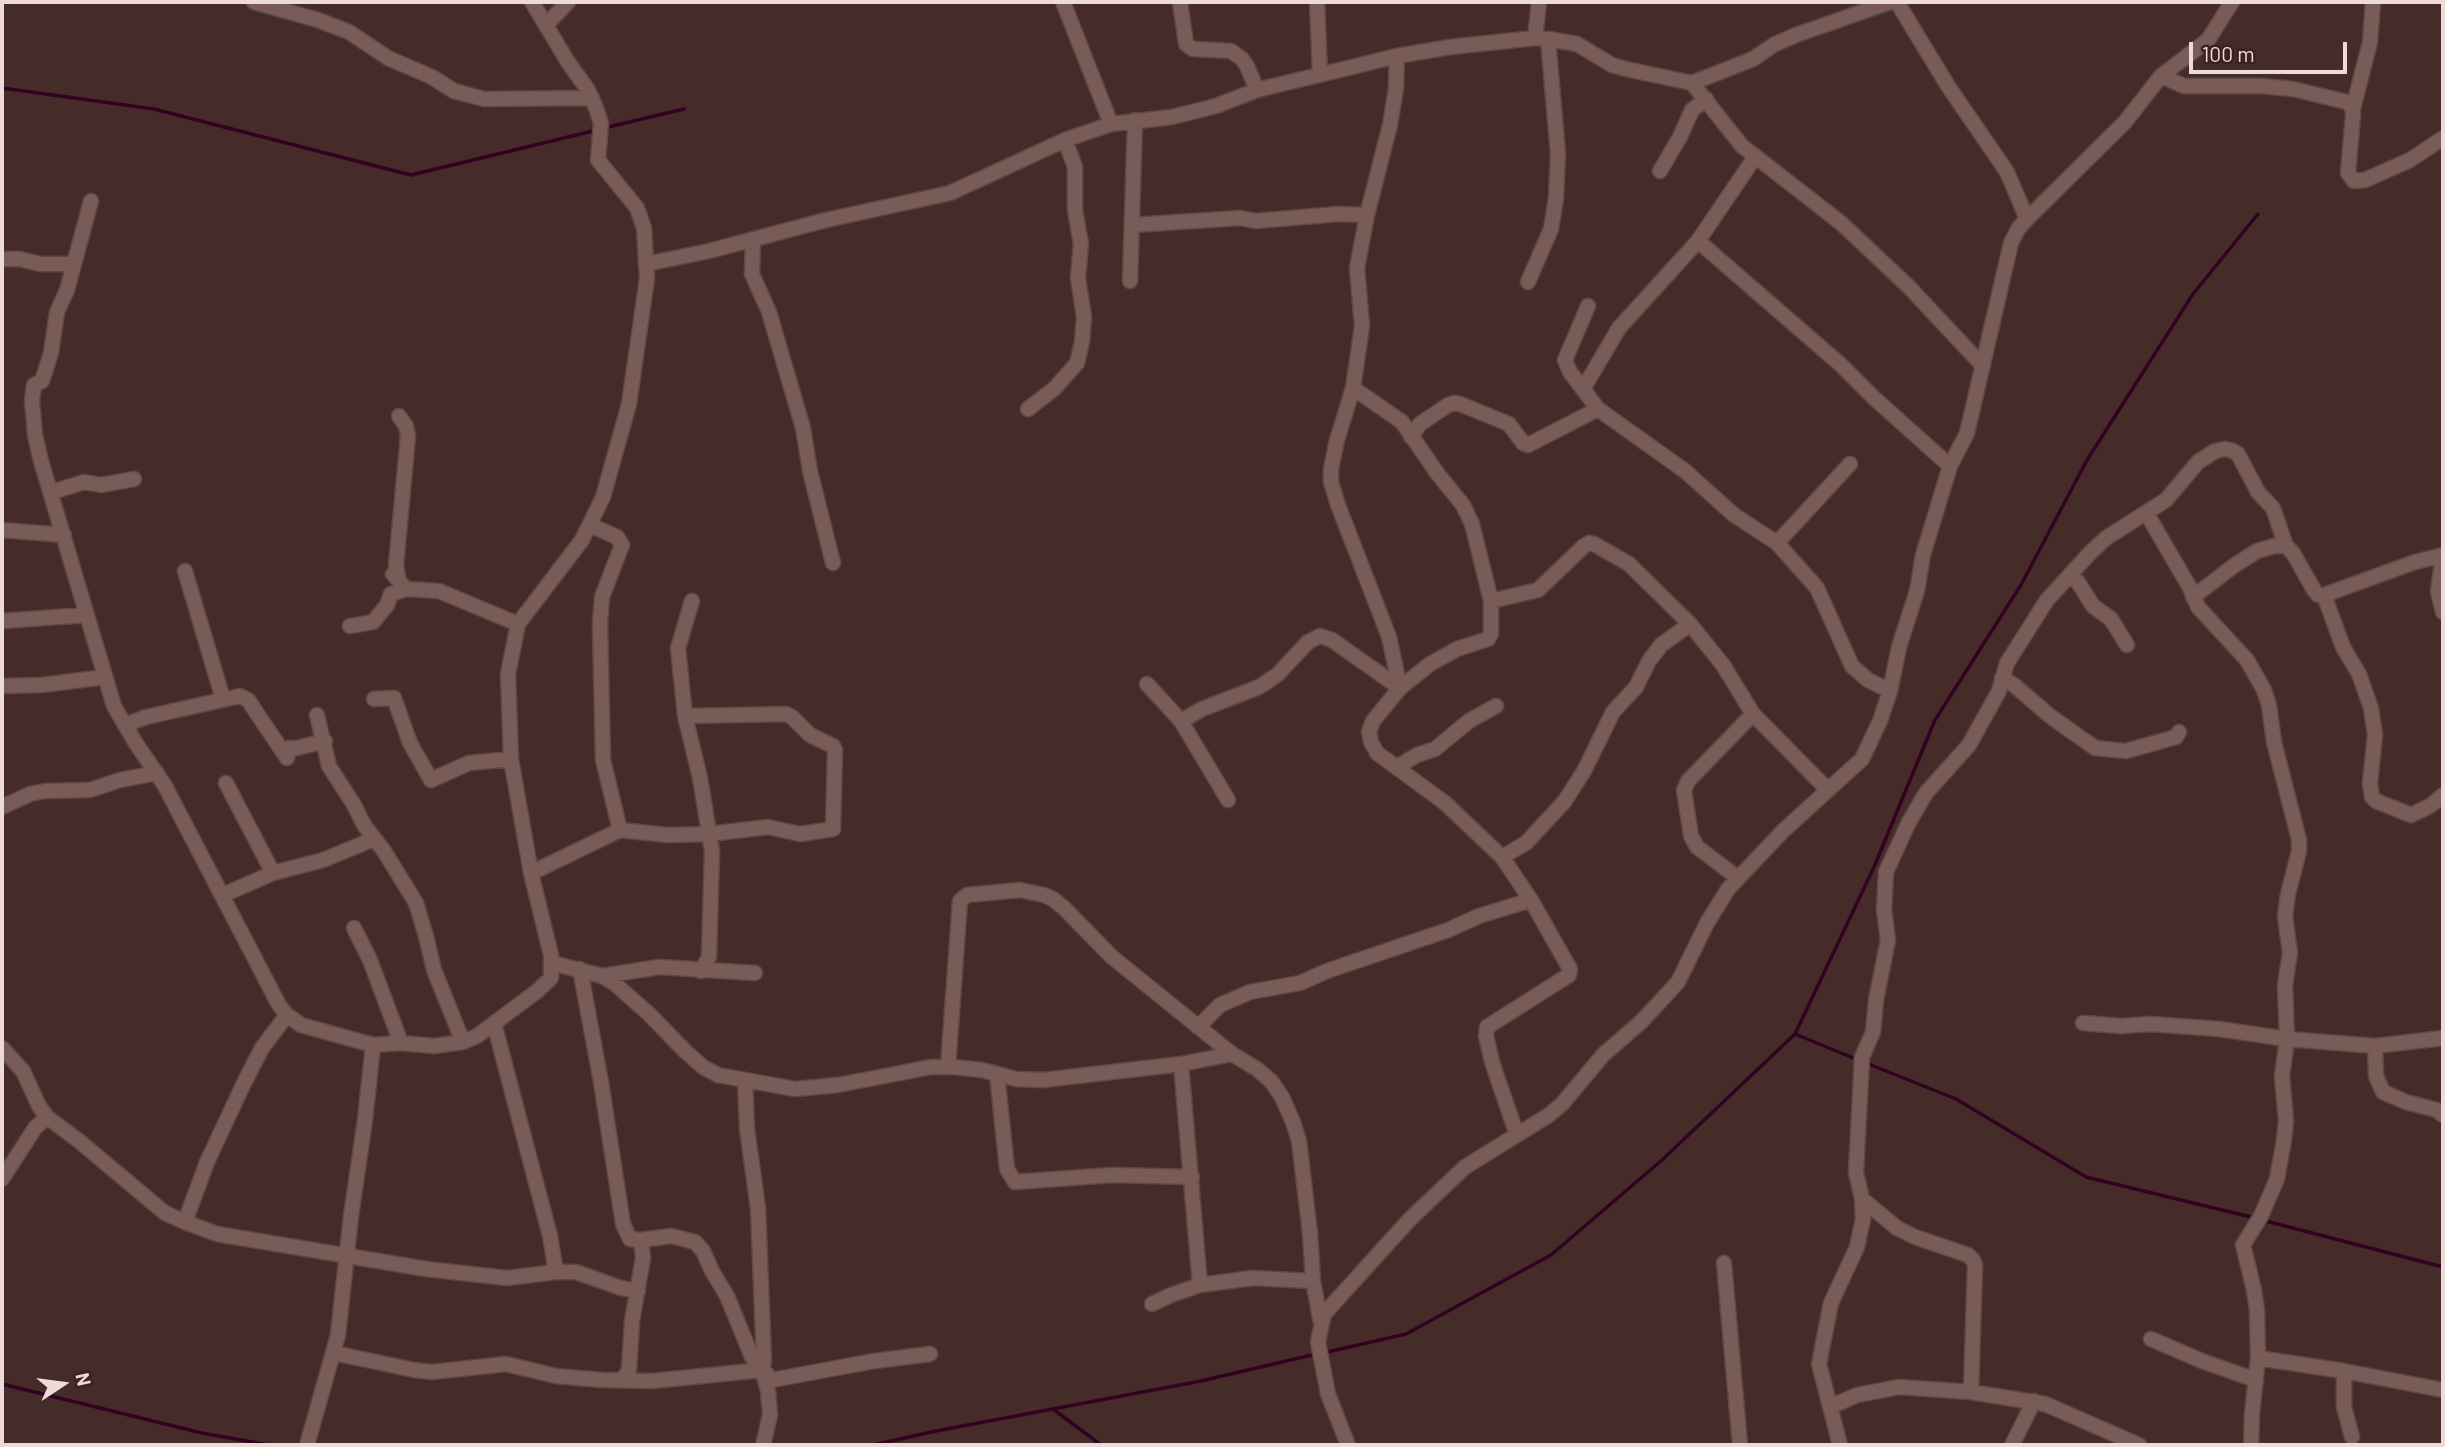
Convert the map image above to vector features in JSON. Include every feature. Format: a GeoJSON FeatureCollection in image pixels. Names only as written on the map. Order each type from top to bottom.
{"type":"FeatureCollection","features":[{"type":"Feature","properties":{"kind":"street"},"geometry":{"type":"LineString","coordinates":[[254,2],[318,20],[349,32],[388,58],[432,77],[454,91],[484,99],[592,99]]}},
{"type":"Feature","properties":{"kind":"street"},"geometry":{"type":"LineString","coordinates":[[91,201],[74,264],[57,312],[51,354],[42,381],[34,385],[32,400],[35,435],[114,706],[157,773],[279,1005],[288,1015],[301,1025],[317,1031],[373,1045],[401,1043],[434,1046],[463,1042],[477,1036],[537,992],[551,978],[552,963],[531,873],[511,759],[508,674],[518,624],[582,540],[603,497],[629,404],[647,279],[644,228],[637,208],[598,160],[600,130],[592,99],[532,2]]}},
{"type":"Feature","properties":{"kind":"street"},"geometry":{"type":"LineString","coordinates":[[546,25],[568,2]]}},
{"type":"Feature","properties":{"kind":"street"},"geometry":{"type":"LineString","coordinates":[[1063,2],[1111,124]]}},
{"type":"Feature","properties":{"kind":"street"},"geometry":{"type":"LineString","coordinates":[[1180,2],[1186,44],[1193,48],[1231,51],[1247,66],[1257,90]]}},
{"type":"Feature","properties":{"kind":"street"},"geometry":{"type":"LineString","coordinates":[[1318,2],[1320,75]]}},
{"type":"Feature","properties":{"kind":"street"},"geometry":{"type":"LineString","coordinates":[[1528,282],[1551,229],[1558,154],[1539,2]]}},
{"type":"Feature","properties":{"kind":"street"},"geometry":{"type":"LineString","coordinates":[[646,264],[826,220],[950,194],[1065,140],[1111,124],[1172,117],[1216,106],[1257,90],[1397,56],[1450,47],[1542,38],[1577,44],[1612,65],[1692,83],[1753,59],[1775,44],[1890,2]]}},
{"type":"Feature","properties":{"kind":"street"},"geometry":{"type":"LineString","coordinates":[[1897,2],[1948,86],[2007,172],[2028,219]]}},
{"type":"Feature","properties":{"kind":"street"},"geometry":{"type":"LineString","coordinates":[[1321,1323],[1332,1304],[1419,1211],[1471,1162],[1549,1115],[1562,1104],[1596,1062],[1642,1021],[1678,982],[1712,914],[1728,889],[1862,759],[1880,721],[1890,691],[1899,648],[1917,591],[1923,555],[1950,466],[1967,433],[2011,243],[2018,229],[2125,122],[2161,76],[2208,40],[2232,2]]}},
{"type":"Feature","properties":{"kind":"street"},"geometry":{"type":"LineString","coordinates":[[2373,2],[2370,42],[2353,109],[2347,167],[2349,176],[2354,181],[2365,180],[2410,160],[2443,138]]}},
{"type":"Feature","properties":{"kind":"street"},"geometry":{"type":"LineString","coordinates":[[1397,56],[1396,88],[1390,125],[1367,215],[1357,268],[1362,326],[1353,388],[1337,440],[1331,482],[1389,637],[1400,688]]}},
{"type":"Feature","properties":{"kind":"street"},"geometry":{"type":"LineString","coordinates":[[2161,76],[2185,86],[2229,85],[2293,89],[2341,100],[2353,109]]}},
{"type":"Feature","properties":{"kind":"street"},"geometry":{"type":"LineString","coordinates":[[1692,83],[1742,146],[1841,223],[1908,286],[1983,366]]}},
{"type":"Feature","properties":{"kind":"street"},"geometry":{"type":"LineString","coordinates":[[1660,171],[1692,110],[1706,99]]}},
{"type":"Feature","properties":{"kind":"street"},"geometry":{"type":"LineString","coordinates":[[1130,281],[1135,120]]}},
{"type":"Feature","properties":{"kind":"street"},"geometry":{"type":"LineString","coordinates":[[1028,409],[1055,388],[1077,363],[1082,342],[1084,317],[1078,278],[1081,244],[1075,210],[1075,167],[1065,140]]}},
{"type":"Feature","properties":{"kind":"street"},"geometry":{"type":"LineString","coordinates":[[1583,389],[1619,328],[1698,241],[1755,157]]}},
{"type":"Feature","properties":{"kind":"street"},"geometry":{"type":"LineString","coordinates":[[1132,225],[1240,218],[1256,221],[1338,214],[1367,215]]}},
{"type":"Feature","properties":{"kind":"street"},"geometry":{"type":"LineString","coordinates":[[753,240],[752,274],[769,312],[803,428],[810,471],[833,563]]}},
{"type":"Feature","properties":{"kind":"street"},"geometry":{"type":"LineString","coordinates":[[1698,241],[1841,365],[1950,466]]}},
{"type":"Feature","properties":{"kind":"street"},"geometry":{"type":"LineString","coordinates":[[2,260],[74,264]]}},
{"type":"Feature","properties":{"kind":"street"},"geometry":{"type":"LineString","coordinates":[[1588,306],[1565,360],[1570,372],[1598,409],[1685,471],[1734,515],[1777,543],[1817,588],[1853,666],[1868,680],[1890,691]]}},
{"type":"Feature","properties":{"kind":"street"},"geometry":{"type":"LineString","coordinates":[[1353,388],[1402,422],[1463,505],[1472,524],[1492,601],[1491,634],[1488,639],[1457,649],[1430,664],[1400,688],[1373,721],[1369,732],[1377,753],[1445,803],[1503,857],[1570,969],[1569,975],[1487,1027],[1486,1035],[1492,1062],[1517,1135]]}},
{"type":"Feature","properties":{"kind":"street"},"geometry":{"type":"LineString","coordinates":[[1411,437],[1420,424],[1454,403],[1509,424],[1523,443],[1528,445],[1598,409]]}},
{"type":"Feature","properties":{"kind":"street"},"geometry":{"type":"LineString","coordinates":[[399,416],[406,426],[408,436],[396,565],[398,577],[393,575],[406,589]]}},
{"type":"Feature","properties":{"kind":"street"},"geometry":{"type":"LineString","coordinates":[[1840,1445],[1819,1364],[1831,1303],[1857,1247],[1863,1219],[1856,1172],[1862,1057],[1873,1032],[1876,1000],[1888,940],[1884,909],[1886,872],[1899,841],[1926,793],[1969,745],[1996,698],[2007,663],[2047,600],[2106,538],[2147,514],[2176,491],[2198,462],[2215,451],[2233,451],[2238,454],[2258,492],[2273,508],[2287,546],[2318,595],[2443,555],[2438,592],[2443,612]]}},
{"type":"Feature","properties":{"kind":"street"},"geometry":{"type":"LineString","coordinates":[[1777,543],[1850,464]]}},
{"type":"Feature","properties":{"kind":"street"},"geometry":{"type":"LineString","coordinates":[[52,492],[84,482],[101,485],[134,479]]}},
{"type":"Feature","properties":{"kind":"street"},"geometry":{"type":"LineString","coordinates":[[2147,514],[2204,616],[2248,660],[2264,690],[2299,840],[2286,916],[2290,953],[2285,985],[2287,1039],[2282,1076],[2287,1121],[2281,1161],[2267,1203],[2243,1245],[2254,1290],[2258,1358],[2251,1445]]}},
{"type":"Feature","properties":{"kind":"street"},"geometry":{"type":"LineString","coordinates":[[590,525],[617,537],[622,545],[602,597],[600,624],[603,760],[620,830]]}},
{"type":"Feature","properties":{"kind":"street"},"geometry":{"type":"LineString","coordinates":[[2,530],[64,535]]}},
{"type":"Feature","properties":{"kind":"street"},"geometry":{"type":"LineString","coordinates":[[1492,601],[1538,590],[1584,546],[1594,544],[1629,564],[1690,624],[1723,665],[1753,714],[1828,790]]}},
{"type":"Feature","properties":{"kind":"street"},"geometry":{"type":"LineString","coordinates":[[2193,597],[2257,551],[2274,546],[2287,546]]}},
{"type":"Feature","properties":{"kind":"street"},"geometry":{"type":"LineString","coordinates":[[185,571],[223,699]]}},
{"type":"Feature","properties":{"kind":"street"},"geometry":{"type":"LineString","coordinates":[[2069,578],[2078,582],[2093,606],[2111,619],[2127,645]]}},
{"type":"Feature","properties":{"kind":"street"},"geometry":{"type":"LineString","coordinates":[[350,626],[373,622],[387,605],[391,594],[406,589],[439,591],[518,624]]}},
{"type":"Feature","properties":{"kind":"street"},"geometry":{"type":"LineString","coordinates":[[2324,595],[2343,647],[2359,674],[2371,708],[2375,735],[2370,783],[2372,797],[2411,815],[2430,806],[2443,795]]}},
{"type":"Feature","properties":{"kind":"street"},"geometry":{"type":"LineString","coordinates":[[692,601],[678,648],[685,716],[700,778],[712,850],[709,957],[701,971]]}},
{"type":"Feature","properties":{"kind":"street"},"geometry":{"type":"LineString","coordinates":[[2,621],[86,615]]}},
{"type":"Feature","properties":{"kind":"street"},"geometry":{"type":"LineString","coordinates":[[1503,857],[1526,843],[1564,802],[1584,771],[1613,712],[1636,687],[1649,661],[1661,645],[1690,624]]}},
{"type":"Feature","properties":{"kind":"street"},"geometry":{"type":"LineString","coordinates":[[1181,720],[1259,687],[1277,675],[1308,642],[1320,636],[1332,640],[1400,688]]}},
{"type":"Feature","properties":{"kind":"street"},"geometry":{"type":"LineString","coordinates":[[2,686],[42,685],[105,677]]}},
{"type":"Feature","properties":{"kind":"street"},"geometry":{"type":"LineString","coordinates":[[2002,678],[2095,748],[2126,751],[2176,737],[2179,732]]}},
{"type":"Feature","properties":{"kind":"street"},"geometry":{"type":"LineString","coordinates":[[1147,684],[1181,720],[1228,800]]}},
{"type":"Feature","properties":{"kind":"street"},"geometry":{"type":"LineString","coordinates":[[125,725],[146,717],[240,696],[248,699],[287,758],[289,748],[325,741]]}},
{"type":"Feature","properties":{"kind":"street"},"geometry":{"type":"LineString","coordinates":[[374,699],[394,698],[410,743],[431,780],[469,763],[511,759]]}},
{"type":"Feature","properties":{"kind":"street"},"geometry":{"type":"LineString","coordinates":[[1397,767],[1417,755],[1435,749],[1469,721],[1496,706]]}},
{"type":"Feature","properties":{"kind":"street"},"geometry":{"type":"LineString","coordinates":[[531,873],[620,830],[668,835],[709,834],[768,827],[800,835],[833,829],[835,750],[829,743],[810,735],[786,714],[685,716]]}},
{"type":"Feature","properties":{"kind":"street"},"geometry":{"type":"LineString","coordinates":[[1738,878],[1697,847],[1691,836],[1684,790],[1688,781],[1753,714]]}},
{"type":"Feature","properties":{"kind":"street"},"geometry":{"type":"LineString","coordinates":[[317,715],[329,766],[354,805],[363,825],[416,903],[434,970],[463,1042]]}},
{"type":"Feature","properties":{"kind":"street"},"geometry":{"type":"LineString","coordinates":[[2,807],[45,790],[90,790],[120,780],[157,773]]}},
{"type":"Feature","properties":{"kind":"street"},"geometry":{"type":"LineString","coordinates":[[226,783],[273,873]]}},
{"type":"Feature","properties":{"kind":"street"},"geometry":{"type":"LineString","coordinates":[[223,895],[273,873],[323,860],[374,839]]}},
{"type":"Feature","properties":{"kind":"street"},"geometry":{"type":"LineString","coordinates":[[948,1067],[960,901],[967,895],[1020,890],[1053,899],[1112,957],[1232,1054],[1271,1081],[1282,1097],[1299,1141],[1313,1281],[1321,1323],[1321,1353],[1328,1394],[1348,1445]]}},
{"type":"Feature","properties":{"kind":"street"},"geometry":{"type":"LineString","coordinates":[[1198,1027],[1220,1005],[1250,992],[1300,983],[1327,971],[1448,930],[1479,916],[1531,900]]}},
{"type":"Feature","properties":{"kind":"street"},"geometry":{"type":"LineString","coordinates":[[354,928],[370,960],[401,1043]]}},
{"type":"Feature","properties":{"kind":"street"},"geometry":{"type":"LineString","coordinates":[[552,963],[602,976],[614,983],[703,1067],[718,1075],[795,1089],[931,1067],[948,1067],[1016,1079],[1043,1080],[1181,1064],[1232,1054]]}},
{"type":"Feature","properties":{"kind":"street"},"geometry":{"type":"LineString","coordinates":[[602,976],[659,967],[755,973]]}},
{"type":"Feature","properties":{"kind":"street"},"geometry":{"type":"LineString","coordinates":[[580,969],[608,1122],[623,1224],[630,1239],[671,1236],[695,1242],[703,1251],[727,1296],[752,1357],[772,1380],[874,1361],[930,1354]]}},
{"type":"Feature","properties":{"kind":"street"},"geometry":{"type":"LineString","coordinates":[[185,1222],[207,1162],[244,1083],[262,1048],[288,1015]]}},
{"type":"Feature","properties":{"kind":"street"},"geometry":{"type":"LineString","coordinates":[[494,1023],[551,1236],[556,1272]]}},
{"type":"Feature","properties":{"kind":"street"},"geometry":{"type":"LineString","coordinates":[[2083,1023],[2219,1029],[2287,1039],[2375,1046],[2443,1038]]}},
{"type":"Feature","properties":{"kind":"street"},"geometry":{"type":"LineString","coordinates":[[307,1445],[334,1353],[373,1045]]}},
{"type":"Feature","properties":{"kind":"street"},"geometry":{"type":"LineString","coordinates":[[2375,1046],[2376,1076],[2384,1092],[2406,1102],[2437,1110],[2443,1115]]}},
{"type":"Feature","properties":{"kind":"street"},"geometry":{"type":"LineString","coordinates":[[2,1048],[23,1071],[47,1117],[165,1213],[185,1222],[217,1234],[470,1275],[507,1278],[576,1272],[621,1288],[638,1291]]}},
{"type":"Feature","properties":{"kind":"street"},"geometry":{"type":"LineString","coordinates":[[1181,1064],[1200,1285]]}},
{"type":"Feature","properties":{"kind":"street"},"geometry":{"type":"LineString","coordinates":[[997,1074],[1007,1169],[1016,1182],[1112,1175],[1192,1177]]}},
{"type":"Feature","properties":{"kind":"street"},"geometry":{"type":"LineString","coordinates":[[745,1082],[747,1129],[759,1220],[764,1361],[762,1370],[768,1391],[770,1415],[763,1445]]}},
{"type":"Feature","properties":{"kind":"street"},"geometry":{"type":"LineString","coordinates":[[2,1180],[35,1128],[47,1117]]}},
{"type":"Feature","properties":{"kind":"street"},"geometry":{"type":"LineString","coordinates":[[1862,1199],[1897,1228],[1914,1237],[1968,1255],[1975,1265],[1971,1392]]}},
{"type":"Feature","properties":{"kind":"street"},"geometry":{"type":"LineString","coordinates":[[623,1379],[629,1370],[632,1321],[643,1258],[641,1240]]}},
{"type":"Feature","properties":{"kind":"street"},"geometry":{"type":"LineString","coordinates":[[1724,1263],[1740,1445]]}},
{"type":"Feature","properties":{"kind":"street"},"geometry":{"type":"LineString","coordinates":[[1152,1304],[1200,1285],[1253,1278],[1313,1281]]}},
{"type":"Feature","properties":{"kind":"street"},"geometry":{"type":"LineString","coordinates":[[2151,1339],[2202,1362],[2256,1380]]}},
{"type":"Feature","properties":{"kind":"street"},"geometry":{"type":"LineString","coordinates":[[334,1353],[432,1372],[506,1364],[556,1376],[601,1380],[652,1381],[762,1370]]}},
{"type":"Feature","properties":{"kind":"street"},"geometry":{"type":"LineString","coordinates":[[2258,1358],[2443,1390]]}},
{"type":"Feature","properties":{"kind":"street"},"geometry":{"type":"LineString","coordinates":[[2344,1371],[2344,1407],[2352,1437]]}},
{"type":"Feature","properties":{"kind":"street"},"geometry":{"type":"LineString","coordinates":[[1830,1407],[1857,1395],[1899,1387],[1971,1392],[2034,1401],[2139,1445]]}},
{"type":"Feature","properties":{"kind":"street"},"geometry":{"type":"LineString","coordinates":[[2012,1445],[2034,1401]]}},
{"type":"Feature","properties":{"kind":"waterway"},"geometry":{"type":"LineString","coordinates":[[2,88],[154,109],[411,175],[597,130]]}},
{"type":"Feature","properties":{"kind":"waterway"},"geometry":{"type":"LineString","coordinates":[[604,128],[684,109]]}},
{"type":"Feature","properties":{"kind":"waterway"},"geometry":{"type":"LineString","coordinates":[[1323,1353],[1406,1334],[1551,1255],[1662,1160],[1795,1034],[1874,867],[1935,720],[2021,585],[2087,460],[2193,294],[2258,214]]}},
{"type":"Feature","properties":{"kind":"waterway"},"geometry":{"type":"LineString","coordinates":[[1795,1034],[1858,1060]]}},
{"type":"Feature","properties":{"kind":"waterway"},"geometry":{"type":"LineString","coordinates":[[1866,1063],[1956,1099],[2086,1177],[2255,1218]]}},
{"type":"Feature","properties":{"kind":"waterway"},"geometry":{"type":"LineString","coordinates":[[2262,1220],[2443,1267]]}},
{"type":"Feature","properties":{"kind":"waterway"},"geometry":{"type":"LineString","coordinates":[[873,1445],[1201,1381],[1316,1354]]}},
{"type":"Feature","properties":{"kind":"waterway"},"geometry":{"type":"LineString","coordinates":[[2,1384],[202,1433],[269,1445]]}},
{"type":"Feature","properties":{"kind":"waterway"},"geometry":{"type":"LineString","coordinates":[[1053,1409],[1101,1445]]}}]}
